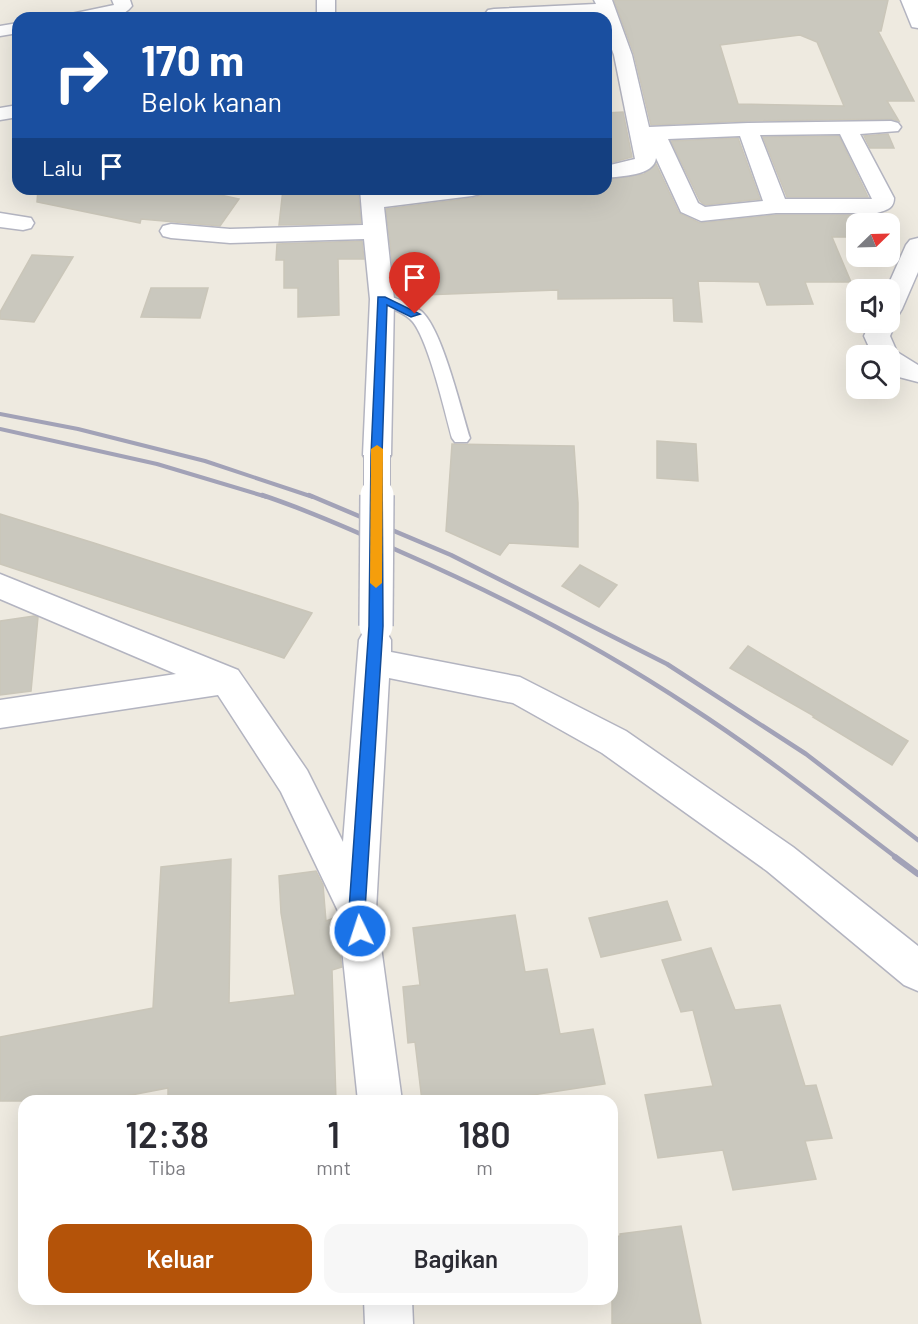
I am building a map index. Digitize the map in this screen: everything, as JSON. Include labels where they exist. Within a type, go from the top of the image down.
[{"type":"street","points":[[910,0],[918,23]]},
{"type":"street","points":[[516,12],[605,4]]},
{"type":"street","points":[[612,24],[648,134],[689,207],[695,212],[701,214],[776,206],[865,207],[883,203],[883,198],[847,128]]},
{"type":"street","points":[[648,134],[748,129],[891,128]]},
{"type":"street","points":[[748,129],[776,206]]},
{"type":"street","points":[[612,171],[639,166],[646,161],[648,134]]},
{"type":"street","points":[[372,195],[382,299],[377,455],[375,644],[357,910],[379,1095]]},
{"type":"street","points":[[0,220],[24,223]]},
{"type":"street","points":[[171,231],[230,236],[376,232]]},
{"type":"street","points":[[901,302],[918,245]]},
{"type":"street","points":[[900,367],[918,374]]},
{"type":"street","points":[[0,586],[226,680],[294,781],[357,910]]},
{"type":"street","points":[[375,644],[520,691],[614,742],[780,859],[918,971]]},
{"type":"street","points":[[0,714],[226,680]]},
{"type":"street","points":[[388,1305],[389,1324]]},
{"type":"lane","points":[[382,299],[415,314],[423,321],[461,438]]},
{"type":"building","points":[[614,0],[888,0],[881,31],[878,31],[914,101],[887,101],[899,121],[891,119],[748,121],[651,125],[634,54]],"holes":[[[800,35],[817,42],[844,106],[738,104],[720,45]]]},
{"type":"building","points":[[623,112],[632,157],[612,162],[612,113]]},
{"type":"building","points":[[888,134],[894,148],[870,148],[864,136]]},
{"type":"building","points":[[839,136],[868,197],[787,197],[763,137]]},
{"type":"building","points":[[738,138],[760,199],[705,205],[700,201],[671,141]]},
{"type":"building","points":[[656,164],[679,213],[700,223],[776,215],[846,215],[846,237],[832,237],[850,279],[846,279],[846,282],[805,282],[813,304],[767,305],[759,282],[698,281],[702,322],[674,321],[673,298],[558,299],[558,290],[396,296],[386,209],[482,195],[612,195],[612,179],[644,174]]},
{"type":"building","points":[[38,195],[221,195],[239,199],[220,226],[141,219],[140,223],[37,202]]},
{"type":"building","points":[[282,195],[359,195],[361,223],[279,225]]},
{"type":"building","points":[[362,241],[364,259],[338,259],[339,315],[298,317],[298,288],[284,288],[284,260],[276,260],[277,244]]},
{"type":"building","points":[[32,255],[73,257],[34,322],[0,319],[0,312]]},
{"type":"building","points":[[151,288],[208,288],[200,318],[141,317]]},
{"type":"building","points":[[657,441],[696,444],[698,481],[657,478]]},
{"type":"building","points":[[452,444],[574,446],[578,547],[509,543],[500,555],[446,531]]},
{"type":"building","points":[[0,514],[312,613],[284,658],[0,564]]},
{"type":"building","points":[[580,565],[617,585],[599,607],[562,586]]},
{"type":"building","points":[[38,617],[31,691],[0,695],[0,621]]},
{"type":"building","points":[[748,646],[908,741],[892,765],[814,716],[730,668]]},
{"type":"building","points":[[231,859],[229,1003],[295,995],[281,913],[279,876],[316,871],[323,885],[326,921],[334,918],[342,967],[332,970],[336,1095],[168,1095],[168,1088],[131,1095],[18,1095],[18,1101],[0,1101],[0,1037],[153,1008],[161,867]]},
{"type":"building","points":[[667,901],[681,940],[601,957],[589,918]]},
{"type":"building","points":[[515,915],[525,972],[547,969],[560,1034],[593,1029],[605,1084],[533,1095],[421,1095],[415,1042],[408,1043],[403,987],[420,985],[413,928]]},
{"type":"building","points":[[711,948],[735,1010],[780,1005],[805,1086],[816,1085],[832,1138],[805,1141],[816,1179],[733,1190],[723,1150],[658,1158],[645,1095],[713,1086],[693,1010],[681,1012],[662,960]]},
{"type":"building","points":[[681,1226],[701,1324],[612,1324],[612,1305],[618,1305],[618,1236],[620,1234]]},
{"type":"railway","points":[[0,414],[78,429],[205,461],[313,497]]},
{"type":"railway","points":[[0,429],[157,464],[267,497]]},
{"type":"railway","points":[[262,495],[332,522],[439,569],[586,643],[745,744],[897,858]]},
{"type":"railway","points":[[309,495],[451,555],[667,664],[806,754],[918,840]]},
{"type":"railway","points":[[895,857],[918,874]]},
{"type":"slow traffic","points":[[376,583],[377,449]]},
{"type":"route","points":[[360,931],[357,910],[376,626],[377,455],[382,299],[415,314]]}]
